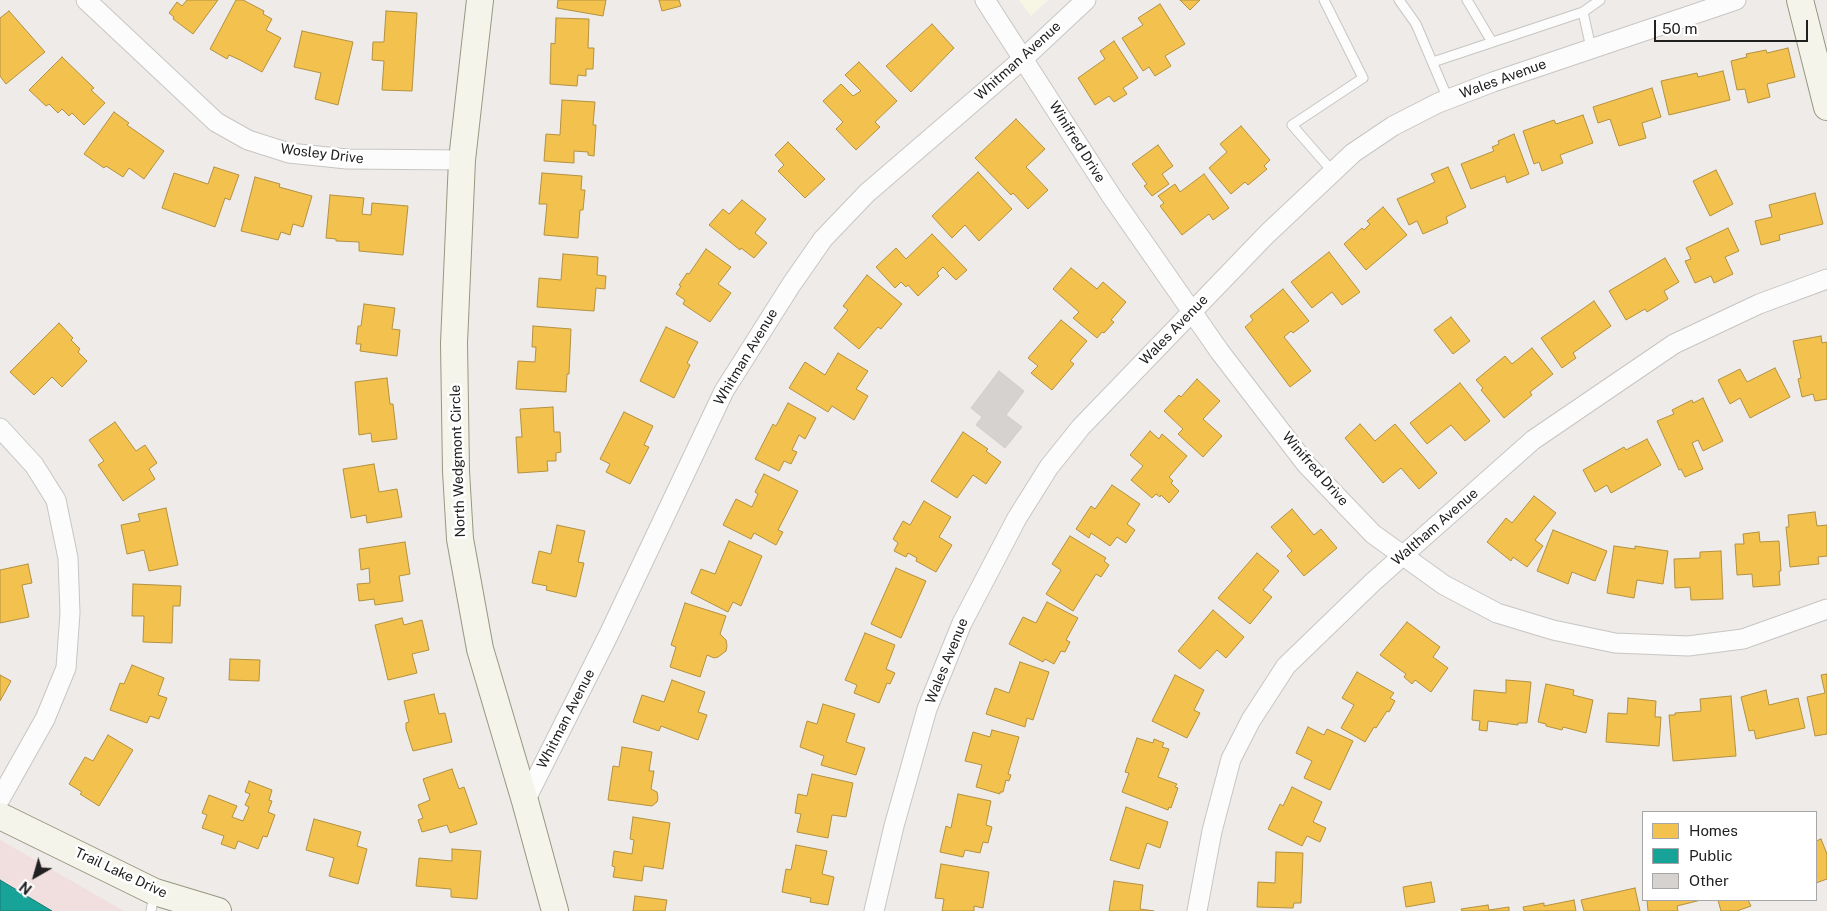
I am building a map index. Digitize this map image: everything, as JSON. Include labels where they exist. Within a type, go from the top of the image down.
[{"type":"street","name":"Wosley Drive","points":[[86,0],[216,122],[248,140],[289,152],[347,159],[462,160]]},
{"type":"street","name":"North Wedgmont Circle","points":[[480,0],[462,160],[454,343],[456,471],[460,539],[480,649],[555,911]]},
{"type":"street","name":"Winifred Drive","points":[[985,0],[1112,197],[1220,352],[1306,464],[1373,534],[1402,555],[1444,585],[1497,614],[1553,630],[1615,642],[1688,646],[1743,639],[1827,609]]},
{"type":"street","name":"Whitman Avenue","points":[[525,801],[609,634],[724,390],[790,285],[823,239],[867,193],[1024,58],[1086,0]]},
{"type":"street","name":"Wales Avenue","points":[[874,911],[894,826],[928,709],[962,623],[1017,518],[1049,467],[1081,427],[1266,234],[1353,153],[1393,126],[1448,99],[1493,82],[1736,0]]},
{"type":"street","points":[[1800,0],[1827,108]]},
{"type":"street","name":"Waltham Avenue","points":[[1197,911],[1212,831],[1231,759],[1251,720],[1286,666],[1402,555],[1533,440],[1666,349],[1759,304],[1827,279]]},
{"type":"street","points":[[0,428],[34,465],[56,500],[68,558],[70,613],[66,668],[45,719],[0,799]]},
{"type":"street","name":"Trail Lake Drive","points":[[0,816],[153,901],[218,911]]},
{"type":"lane","points":[[1324,0],[1363,78],[1292,125],[1332,172]]},
{"type":"lane","points":[[1399,0],[1416,24],[1448,99]]},
{"type":"lane","points":[[1467,0],[1492,42]]},
{"type":"lane","points":[[1433,62],[1583,12],[1600,0]]},
{"type":"lane","points":[[1583,12],[1591,48]]},
{"type":"shaded area","points":[[1019,0],[1048,0],[1031,16]]},
{"type":"shaded area","points":[[0,840],[124,911],[0,911]]},
{"type":"building: Homes","points":[[187,0],[218,0],[193,34],[173,19],[174,17],[169,13],[177,2],[182,6]]},
{"type":"building: Homes","points":[[236,0],[243,0],[264,11],[263,14],[272,19],[266,30],[281,38],[262,72],[229,55],[227,59],[210,49]]},
{"type":"building: Homes","points":[[558,0],[606,0],[603,16],[557,8]]},
{"type":"building: Homes","points":[[659,0],[679,0],[681,6],[662,11]]},
{"type":"building: Homes","points":[[1180,0],[1200,0],[1190,10]]},
{"type":"building: Homes","points":[[1160,4],[1185,44],[1165,56],[1171,66],[1155,76],[1149,67],[1143,71],[1122,38],[1143,25],[1138,18]]},
{"type":"building: Homes","points":[[9,11],[45,52],[6,84],[0,76],[0,18]]},
{"type":"building: Homes","points":[[386,11],[417,13],[412,91],[382,90],[384,61],[372,60],[373,42],[384,42]]},
{"type":"building: Homes","points":[[556,18],[589,19],[588,48],[594,48],[593,69],[586,69],[586,76],[578,75],[577,86],[550,84],[551,43],[555,44]]},
{"type":"building: Homes","points":[[932,24],[954,48],[911,92],[886,66]]},
{"type":"building: Homes","points":[[302,31],[353,42],[338,105],[315,99],[321,73],[294,67]]},
{"type":"building: Homes","points":[[1114,41],[1138,78],[1123,88],[1127,94],[1114,102],[1109,96],[1095,105],[1078,78],[1105,59],[1100,51]]},
{"type":"building: Homes","points":[[1788,48],[1795,77],[1767,84],[1770,97],[1748,103],[1745,89],[1737,90],[1731,61],[1747,57],[1746,54],[1766,50],[1767,53]]},
{"type":"building: Homes","points":[[62,57],[94,88],[91,90],[105,103],[84,125],[72,113],[69,116],[62,109],[58,113],[49,104],[46,106],[29,90]]},
{"type":"building: Homes","points":[[859,62],[897,101],[875,122],[880,127],[856,150],[836,129],[843,122],[823,101],[841,84],[853,96],[861,91],[845,75]]},
{"type":"building: Homes","points":[[1723,71],[1730,100],[1669,115],[1661,81],[1697,73],[1698,77]]},
{"type":"building: Homes","points":[[1652,88],[1661,117],[1642,123],[1646,138],[1619,146],[1610,119],[1598,123],[1593,107]]},
{"type":"building: Homes","points":[[562,100],[595,102],[593,125],[596,125],[594,156],[588,155],[588,152],[574,151],[574,163],[544,161],[546,134],[560,135]]},
{"type":"building: Homes","points":[[114,112],[129,123],[127,125],[164,151],[144,179],[129,168],[123,177],[106,166],[104,168],[84,154]]},
{"type":"building: Homes","points":[[1583,115],[1593,143],[1560,155],[1563,163],[1542,171],[1539,162],[1534,164],[1523,131],[1554,120],[1556,124]]},
{"type":"building: Homes","points":[[1016,119],[1045,149],[1026,167],[1048,190],[1028,209],[1013,193],[1011,195],[975,158]]},
{"type":"building: Homes","points":[[1241,126],[1270,160],[1264,166],[1267,169],[1248,185],[1245,182],[1231,194],[1209,168],[1227,152],[1220,144]]},
{"type":"building: Homes","points":[[1514,134],[1529,174],[1507,183],[1505,176],[1471,189],[1461,164],[1494,151],[1492,147],[1499,144],[1498,141]]},
{"type":"building: Homes","points":[[788,142],[825,179],[805,198],[778,171],[784,165],[775,155]]},
{"type":"building: Homes","points":[[1158,145],[1173,166],[1162,174],[1169,184],[1152,196],[1144,186],[1147,184],[1132,164]]},
{"type":"building: Homes","points":[[214,167],[239,175],[230,200],[225,198],[215,227],[162,208],[174,173],[208,184]]},
{"type":"building: Homes","points":[[1448,167],[1466,207],[1446,217],[1448,223],[1423,234],[1417,221],[1409,225],[1397,199],[1435,182],[1431,174]]},
{"type":"building: Homes","points":[[1716,170],[1733,204],[1710,216],[1693,181]]},
{"type":"building: Homes","points":[[978,172],[1012,209],[979,241],[965,225],[952,238],[932,216]]},
{"type":"building: Homes","points":[[542,173],[582,176],[581,190],[585,190],[583,210],[580,210],[578,238],[544,235],[547,204],[539,204]]},
{"type":"building: Homes","points":[[1204,174],[1229,208],[1213,220],[1209,214],[1182,235],[1160,206],[1164,203],[1158,196],[1175,184],[1180,192]]},
{"type":"building: Homes","points":[[255,177],[280,184],[279,187],[312,196],[303,227],[293,224],[290,235],[281,232],[278,240],[241,231]]},
{"type":"building: Homes","points":[[1815,193],[1823,224],[1779,235],[1780,240],[1761,245],[1755,221],[1772,217],[1769,205]]},
{"type":"building: Homes","points":[[330,195],[364,198],[362,214],[371,215],[372,203],[408,206],[403,255],[359,251],[359,242],[336,241],[336,239],[326,238]]},
{"type":"building: Homes","points":[[742,200],[766,219],[755,233],[767,243],[754,258],[741,248],[740,250],[709,225],[723,209],[729,214]]},
{"type":"building: Homes","points":[[1383,207],[1407,235],[1366,270],[1344,244],[1362,228],[1364,230],[1370,224],[1367,221]]},
{"type":"building: Homes","points":[[1728,228],[1739,251],[1725,257],[1733,274],[1714,283],[1711,276],[1695,283],[1685,261],[1691,259],[1686,248]]},
{"type":"building: Homes","points":[[932,234],[967,270],[956,280],[943,267],[937,273],[939,276],[918,296],[908,285],[906,287],[901,282],[895,288],[876,267],[896,248],[906,259]]},
{"type":"building: Homes","points":[[706,249],[731,267],[718,284],[731,293],[710,322],[683,304],[685,300],[676,294],[681,286],[679,285],[687,273],[689,274]]},
{"type":"building: Homes","points":[[1329,252],[1360,292],[1342,305],[1332,292],[1312,308],[1291,282]]},
{"type":"building: Homes","points":[[563,254],[598,257],[597,275],[606,276],[605,289],[596,288],[594,311],[537,307],[539,278],[561,280]]},
{"type":"building: Homes","points":[[1665,258],[1679,282],[1664,291],[1668,299],[1647,312],[1645,309],[1626,320],[1609,291]]},
{"type":"building: Homes","points":[[1071,268],[1097,289],[1103,282],[1126,302],[1111,320],[1114,322],[1097,338],[1073,318],[1079,312],[1053,289]]},
{"type":"building: Homes","points":[[867,275],[902,304],[881,329],[878,327],[859,349],[834,328],[848,310],[843,306]]},
{"type":"building: Homes","points":[[1283,289],[1309,321],[1284,337],[1311,371],[1290,387],[1245,327],[1253,320],[1250,316]]},
{"type":"building: Homes","points":[[1594,301],[1611,326],[1573,353],[1576,358],[1562,368],[1541,338]]},
{"type":"building: Homes","points":[[364,304],[395,308],[392,329],[400,330],[397,356],[360,351],[361,344],[356,344],[358,326],[361,326]]},
{"type":"building: Homes","points":[[1451,317],[1470,341],[1453,354],[1434,330]]},
{"type":"building: Homes","points":[[1061,320],[1087,341],[1070,361],[1074,364],[1052,390],[1031,373],[1038,366],[1028,358]]},
{"type":"building: Homes","points":[[59,323],[73,338],[71,340],[80,349],[78,352],[87,361],[62,387],[52,377],[34,395],[10,372]]},
{"type":"building: Homes","points":[[533,326],[571,329],[569,374],[567,374],[566,392],[516,389],[518,361],[535,362],[536,347],[532,347]]},
{"type":"building: Homes","points":[[666,327],[698,342],[687,363],[690,365],[674,398],[640,381]]},
{"type":"building: Homes","points":[[1821,336],[1822,343],[1827,342],[1827,399],[1815,401],[1813,394],[1802,397],[1798,379],[1801,378],[1793,341]]},
{"type":"building: Homes","points":[[1532,348],[1553,374],[1530,392],[1532,395],[1504,418],[1481,390],[1483,388],[1476,380],[1505,356],[1512,364]]},
{"type":"building: Homes","points":[[838,353],[868,371],[856,389],[868,396],[854,420],[832,406],[828,412],[789,388],[805,362],[825,375]]},
{"type":"building: Homes","points":[[1775,368],[1790,397],[1750,418],[1740,398],[1730,404],[1718,380],[1740,369],[1747,382]]},
{"type":"building: Homes","points":[[387,378],[390,404],[393,404],[397,439],[372,442],[371,433],[359,435],[355,382]]},
{"type":"building: Homes","points":[[1197,379],[1220,401],[1203,419],[1222,436],[1203,457],[1178,434],[1183,429],[1164,411],[1179,395],[1181,397]]},
{"type":"building: Homes","points":[[1460,383],[1490,421],[1465,441],[1451,425],[1427,444],[1410,423]]},
{"type":"building: Homes","points":[[1703,398],[1723,441],[1703,451],[1698,440],[1692,443],[1703,469],[1685,477],[1681,469],[1679,470],[1657,421],[1674,414],[1672,410],[1692,400],[1693,403]]},
{"type":"building: Homes","points":[[788,403],[816,418],[805,439],[799,435],[792,450],[797,452],[791,464],[784,461],[779,471],[755,459],[773,424],[776,426]]},
{"type":"building: Homes","points":[[553,407],[554,432],[560,432],[561,452],[556,453],[556,461],[547,461],[548,471],[518,473],[516,437],[522,437],[520,409]]},
{"type":"building: Homes","points":[[624,412],[653,426],[644,445],[649,447],[630,484],[606,472],[610,464],[600,459]]},
{"type":"building: Homes","points":[[115,422],[136,451],[145,445],[157,463],[149,469],[155,479],[123,501],[98,465],[104,461],[89,440]]},
{"type":"building: Homes","points":[[1360,424],[1375,441],[1395,424],[1437,473],[1419,489],[1401,468],[1383,483],[1345,438]]},
{"type":"building: Homes","points":[[1150,431],[1159,439],[1162,434],[1187,456],[1169,477],[1173,481],[1171,483],[1179,491],[1169,503],[1161,495],[1160,497],[1156,494],[1152,498],[1131,480],[1143,466],[1130,455]]},
{"type":"building: Homes","points":[[963,432],[988,449],[986,451],[1001,462],[986,484],[973,475],[957,498],[931,481]]},
{"type":"building: Homes","points":[[1647,439],[1661,465],[1611,493],[1607,485],[1595,492],[1583,470],[1624,447],[1626,450]]},
{"type":"building: Homes","points":[[374,464],[379,492],[397,489],[402,517],[367,523],[366,515],[351,518],[343,469]]},
{"type":"building: Homes","points":[[764,474],[798,491],[778,530],[783,532],[776,545],[754,533],[751,539],[723,525],[736,499],[752,507],[758,494],[755,492]]},
{"type":"building: Homes","points":[[1112,485],[1140,504],[1127,524],[1135,530],[1126,543],[1117,537],[1110,546],[1091,533],[1089,538],[1076,529],[1091,506],[1095,509]]},
{"type":"building: Homes","points":[[1534,496],[1556,513],[1535,540],[1543,546],[1527,567],[1513,557],[1511,561],[1487,542],[1506,518],[1512,523]]},
{"type":"building: Homes","points":[[924,501],[951,517],[939,537],[952,545],[936,572],[916,561],[917,558],[908,553],[906,557],[894,551],[898,543],[893,539],[903,521],[910,525]]},
{"type":"building: Homes","points":[[166,508],[178,565],[149,571],[144,550],[127,554],[121,525],[140,521],[138,514]]},
{"type":"building: Homes","points":[[1292,509],[1314,535],[1321,529],[1337,548],[1304,576],[1287,556],[1292,551],[1271,527]]},
{"type":"building: Homes","points":[[1815,512],[1817,526],[1827,525],[1827,556],[1818,557],[1819,564],[1790,567],[1786,527],[1789,527],[1788,515]]},
{"type":"building: Homes","points":[[557,525],[585,531],[578,562],[584,563],[576,597],[546,590],[547,586],[532,583],[539,551],[551,554]]},
{"type":"building: Homes","points":[[1553,530],[1607,551],[1595,581],[1572,572],[1568,584],[1537,571]]},
{"type":"building: Homes","points":[[1759,532],[1760,542],[1779,541],[1780,585],[1753,587],[1752,574],[1737,575],[1735,544],[1744,544],[1743,534]]},
{"type":"building: Homes","points":[[1070,536],[1106,558],[1104,561],[1109,565],[1101,577],[1096,574],[1073,611],[1046,594],[1061,570],[1052,564]]},
{"type":"building: Homes","points":[[729,541],[762,556],[741,606],[733,602],[728,612],[691,593],[701,569],[715,574]]},
{"type":"building: Homes","points":[[405,542],[410,574],[399,576],[403,601],[375,605],[374,599],[359,601],[357,584],[370,583],[369,568],[361,570],[359,549]]},
{"type":"building: Homes","points":[[1614,546],[1635,549],[1635,546],[1668,551],[1663,584],[1637,580],[1634,598],[1607,593]]},
{"type":"building: Homes","points":[[1721,551],[1723,599],[1691,600],[1690,587],[1675,588],[1674,559],[1700,558],[1700,552]]},
{"type":"building: Homes","points":[[1257,553],[1279,571],[1263,590],[1272,597],[1250,624],[1218,598]]},
{"type":"building: Homes","points":[[28,564],[32,583],[22,585],[29,617],[0,623],[0,570]]},
{"type":"building: Homes","points":[[896,568],[926,581],[901,638],[871,624]]},
{"type":"building: Homes","points":[[133,584],[181,586],[180,606],[173,606],[172,643],[143,642],[144,616],[132,616]]},
{"type":"building: Homes","points":[[1047,602],[1078,618],[1066,640],[1070,642],[1065,652],[1061,651],[1054,664],[1045,659],[1043,662],[1009,644],[1023,617],[1036,623]]},
{"type":"building: Homes","points":[[685,603],[726,616],[720,634],[726,640],[726,651],[714,658],[707,655],[700,677],[670,667],[676,647],[671,645]]},
{"type":"building: Homes","points":[[1213,610],[1244,637],[1226,658],[1217,650],[1200,669],[1178,651]]},
{"type":"building: Homes","points":[[402,618],[404,625],[422,620],[429,650],[412,654],[417,673],[388,680],[375,625]]},
{"type":"building: Homes","points":[[1407,622],[1440,647],[1433,657],[1448,668],[1431,692],[1415,680],[1412,684],[1404,677],[1406,674],[1380,655]]},
{"type":"building: Homes","points":[[865,633],[895,645],[886,669],[895,673],[890,684],[887,683],[879,703],[854,693],[857,685],[845,680]]},
{"type":"building: Homes","points":[[230,659],[260,660],[259,681],[229,680]]},
{"type":"building: Homes","points":[[1020,662],[1049,672],[1033,720],[1027,718],[1025,727],[986,714],[995,688],[1009,693]]},
{"type":"building: Homes","points":[[132,665],[164,678],[158,695],[167,698],[159,719],[150,716],[147,723],[110,710],[120,683],[124,684]]},
{"type":"building: Homes","points":[[1357,672],[1394,693],[1390,698],[1395,701],[1389,712],[1387,711],[1376,728],[1374,727],[1365,742],[1341,728],[1354,705],[1342,698]]},
{"type":"building: Homes","points":[[1827,674],[1827,734],[1815,736],[1807,697],[1825,693],[1821,675]]},
{"type":"building: Homes","points":[[0,675],[11,681],[0,701]]},
{"type":"building: Homes","points":[[1175,675],[1204,690],[1194,710],[1200,713],[1187,738],[1152,721]]},
{"type":"building: Homes","points":[[672,680],[705,692],[698,712],[707,715],[698,740],[661,726],[659,731],[633,722],[642,695],[664,702]]},
{"type":"building: Homes","points":[[1506,680],[1531,682],[1527,723],[1518,723],[1518,725],[1488,721],[1487,731],[1479,730],[1480,721],[1472,720],[1474,690],[1506,693]]},
{"type":"building: Homes","points":[[1546,684],[1574,690],[1573,695],[1593,700],[1586,733],[1563,727],[1562,730],[1538,722]]},
{"type":"building: Homes","points":[[1766,690],[1769,705],[1798,698],[1805,728],[1756,739],[1754,730],[1749,731],[1741,697]]},
{"type":"building: Homes","points":[[434,694],[439,714],[445,713],[452,742],[413,751],[406,729],[406,723],[409,722],[404,701]]},
{"type":"building: Homes","points":[[1731,696],[1736,756],[1673,761],[1669,715],[1701,711],[1700,699]]},
{"type":"building: Homes","points":[[1628,698],[1656,701],[1655,717],[1661,717],[1659,746],[1606,742],[1608,713],[1627,714]]},
{"type":"building: Homes","points":[[823,704],[855,714],[846,742],[865,748],[856,775],[821,765],[824,756],[800,747],[807,721],[817,724]]},
{"type":"building: Homes","points":[[1308,727],[1324,735],[1327,729],[1353,741],[1330,790],[1304,778],[1312,761],[1296,753]]},
{"type":"building: Homes","points":[[992,730],[1019,737],[1008,774],[1011,775],[1009,781],[1006,780],[1003,792],[1000,792],[1000,794],[976,787],[982,765],[965,761],[973,732],[990,737]]},
{"type":"building: Homes","points":[[108,735],[133,750],[99,806],[80,794],[82,792],[69,784],[85,757],[93,761]]},
{"type":"building: Homes","points":[[1137,738],[1153,743],[1154,739],[1164,743],[1162,747],[1169,749],[1158,777],[1177,784],[1175,787],[1178,788],[1171,808],[1169,807],[1168,810],[1122,792],[1129,773],[1125,772]]},
{"type":"building: Homes","points":[[622,747],[652,752],[649,771],[654,771],[651,789],[657,792],[658,798],[657,802],[652,806],[608,800],[613,766],[619,767]]},
{"type":"building: Homes","points":[[452,769],[459,789],[464,787],[477,824],[450,833],[447,825],[422,832],[418,820],[423,818],[418,805],[430,800],[423,779]]},
{"type":"building: Homes","points":[[812,774],[853,783],[846,817],[832,815],[828,838],[797,832],[801,814],[795,813],[798,794],[807,796]]},
{"type":"building: Homes","points":[[249,781],[272,790],[269,800],[272,801],[268,812],[275,815],[267,837],[263,836],[258,849],[238,841],[235,849],[221,844],[224,836],[202,828],[207,815],[202,813],[209,795],[237,806],[232,817],[243,821],[249,807],[245,805],[250,794],[245,792]]},
{"type":"building: Homes","points":[[1292,787],[1322,802],[1313,822],[1326,828],[1320,842],[1307,836],[1302,846],[1268,829],[1280,804],[1283,806]]},
{"type":"building: Homes","points":[[958,794],[991,801],[986,825],[992,827],[988,843],[983,842],[980,853],[965,850],[963,857],[940,852],[946,826],[951,828]]},
{"type":"building: Homes","points":[[1126,807],[1168,822],[1160,848],[1147,843],[1139,869],[1110,860]]},
{"type":"building: Homes","points":[[633,817],[670,823],[663,869],[644,866],[642,881],[613,877],[615,867],[612,866],[614,851],[632,854],[634,840],[630,839]]},
{"type":"building: Homes","points":[[314,819],[361,832],[357,846],[367,849],[358,884],[329,876],[334,858],[306,850]]},
{"type":"building: Homes","points":[[1821,839],[1827,854],[1827,879],[1817,883],[1817,841]]},
{"type":"building: Homes","points":[[796,845],[827,851],[822,874],[834,877],[828,905],[810,902],[811,898],[782,892],[786,869],[791,870]]},
{"type":"building: Homes","points":[[452,849],[481,851],[477,899],[451,897],[451,889],[416,886],[419,858],[452,861]]},
{"type":"building: Homes","points":[[1276,852],[1303,853],[1301,903],[1294,903],[1293,908],[1257,907],[1258,882],[1275,883]]},
{"type":"building: Homes","points":[[941,864],[989,872],[983,908],[974,906],[974,911],[942,911],[944,899],[935,898]]},
{"type":"building: Homes","points":[[1114,881],[1143,885],[1140,909],[1154,911],[1109,911]]},
{"type":"building: Homes","points":[[1431,882],[1435,902],[1406,907],[1403,887]]},
{"type":"building: Homes","points":[[1635,888],[1640,911],[1584,911],[1581,900]]},
{"type":"building: Homes","points":[[635,896],[667,900],[665,911],[633,911]]},
{"type":"building: Homes","points":[[1574,900],[1576,911],[1524,911],[1523,907],[1544,903],[1544,906]]},
{"type":"building: Homes","points":[[1647,901],[1697,901],[1677,906],[1678,911],[1648,911]]},
{"type":"building: Homes","points":[[1718,901],[1748,901],[1751,906],[1737,911],[1721,911]]},
{"type":"building: Homes","points":[[1488,905],[1489,910],[1509,907],[1509,911],[1462,911],[1461,909]]},
{"type":"building: Public","points":[[0,880],[52,911],[0,911]]},
{"type":"building: Other","points":[[999,371],[1024,391],[1006,415],[1022,427],[1005,448],[976,425],[982,417],[971,408]]}]
